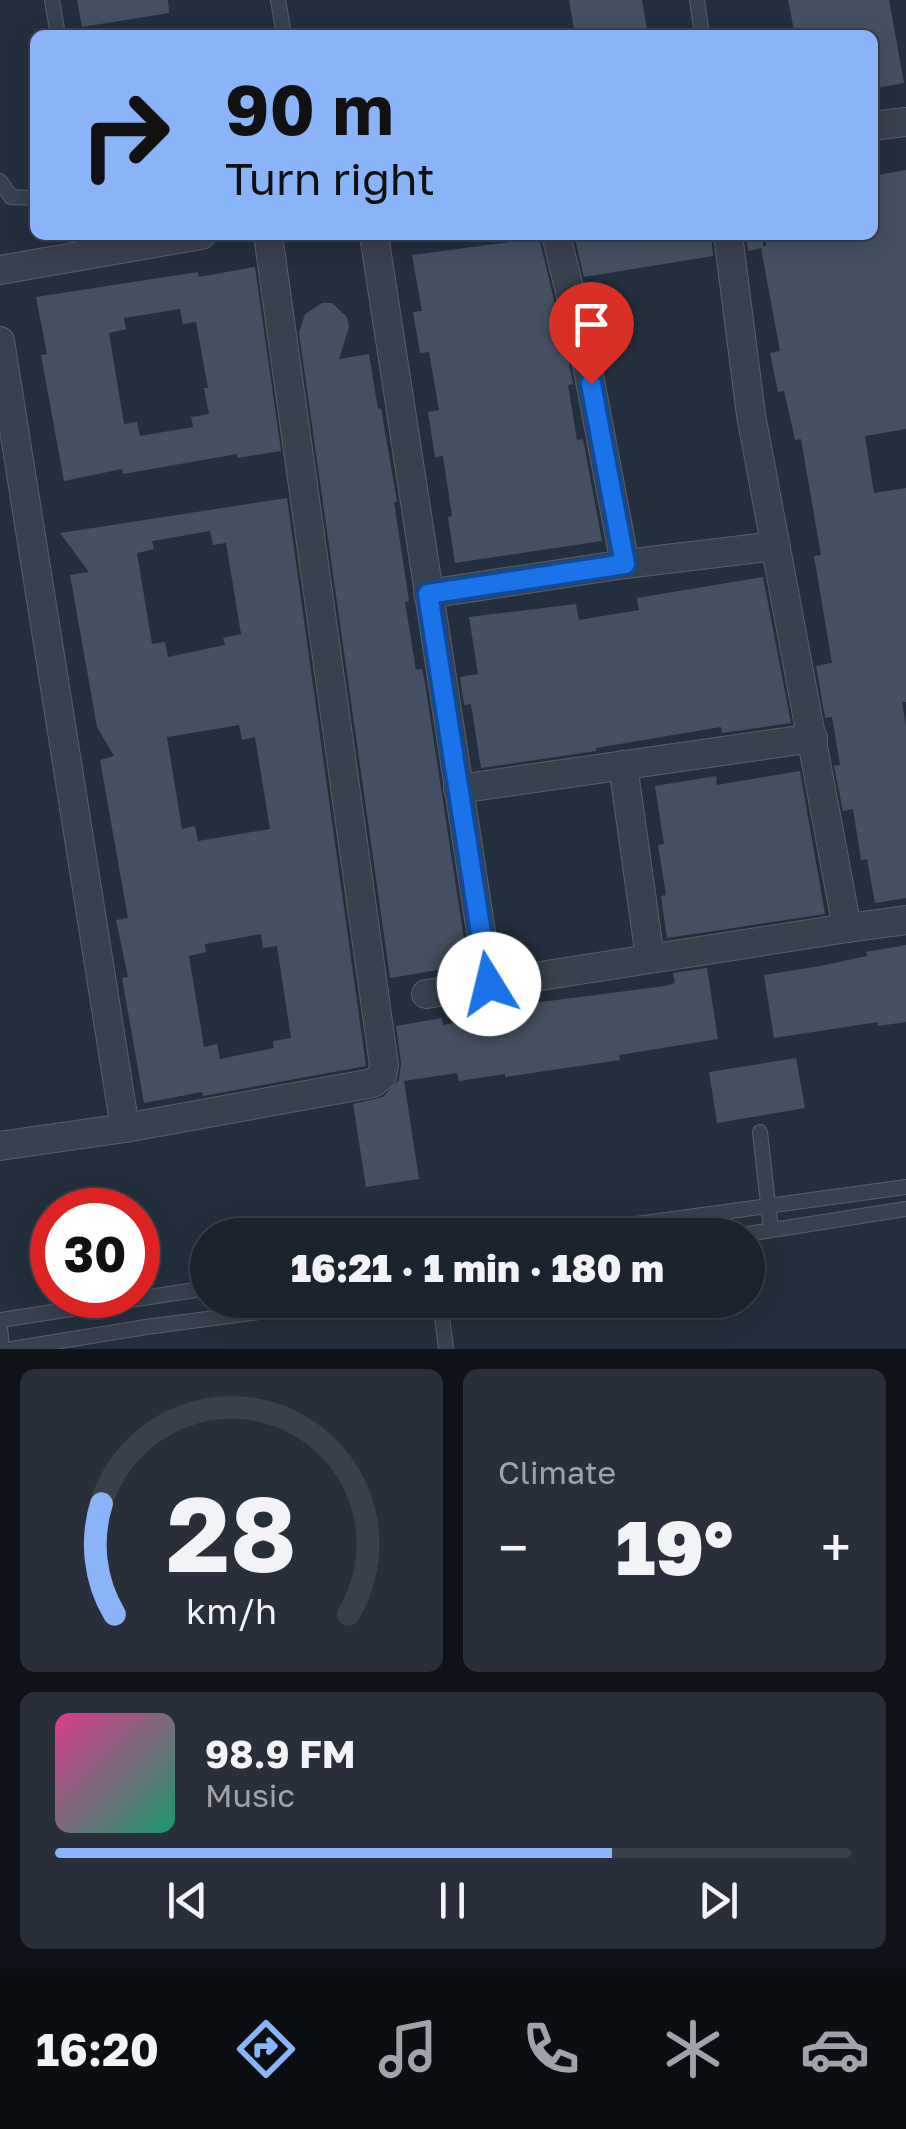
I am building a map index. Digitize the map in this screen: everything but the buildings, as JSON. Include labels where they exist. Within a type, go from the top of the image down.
[{"type":"street","points":[[878,125],[906,122]]},
{"type":"street","points":[[0,270],[173,240]]},
{"type":"street","points":[[0,1146],[373,1083],[382,1076],[384,1066],[269,240]]},
{"type":"street","points":[[375,240],[489,984]]},
{"type":"street","points":[[557,240],[584,349],[625,564]]},
{"type":"street","points":[[729,240],[751,415],[847,928]]},
{"type":"street","points":[[0,342],[124,1128]]},
{"type":"street","points":[[428,594],[776,546]]},
{"type":"street","points":[[458,789],[813,738]]},
{"type":"street","points":[[623,765],[650,958]]},
{"type":"street","points":[[426,994],[906,920]]},
{"type":"lane","points":[[52,0],[57,30]]},
{"type":"lane","points":[[278,0],[283,30]]},
{"type":"lane","points":[[697,0],[701,30]]},
{"type":"lane","points":[[0,181],[12,197],[30,198]]},
{"type":"lane","points":[[760,1132],[771,1230]]},
{"type":"lane","points":[[676,1218],[906,1187]]},
{"type":"lane","points":[[765,1231],[906,1208]]},
{"type":"lane","points":[[2,1349],[0,1323],[190,1291]]},
{"type":"lane","points":[[12,1349],[214,1318]]},
{"type":"lane","points":[[442,1318],[446,1349]]},
{"type":"route","points":[[489,984],[428,594],[625,564],[591,384]]}]
